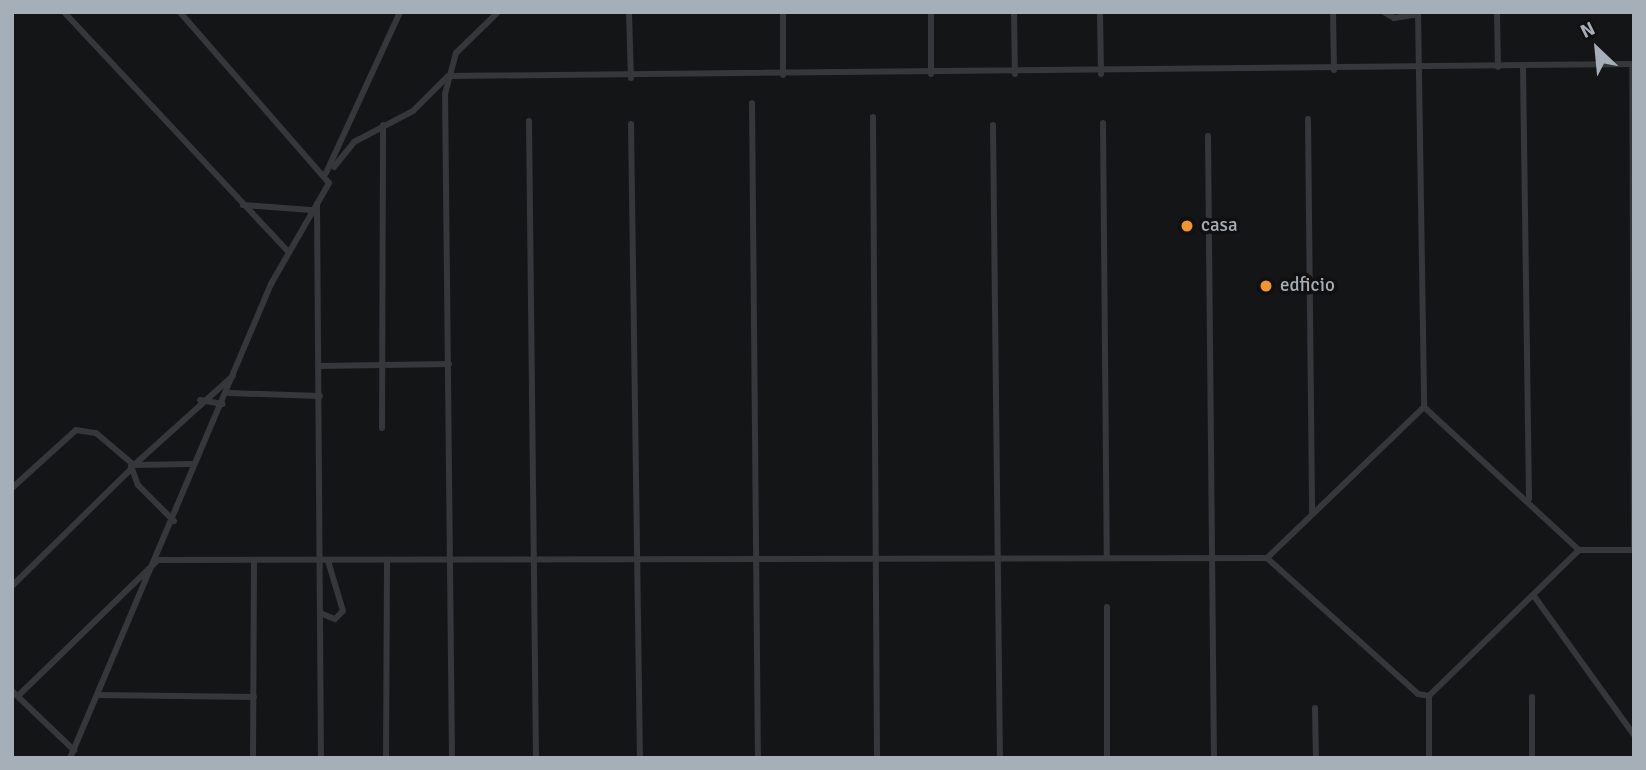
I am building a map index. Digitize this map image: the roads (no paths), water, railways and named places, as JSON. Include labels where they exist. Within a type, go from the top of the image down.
[{"type":"street","points":[[64,12],[287,250]]},
{"type":"street","points":[[70,758],[158,560],[193,464],[229,393],[234,375],[287,250],[329,183],[326,173],[180,12]]},
{"type":"street","points":[[333,168],[400,12]]},
{"type":"street","points":[[452,758],[447,76],[456,52],[498,12]]},
{"type":"street","points":[[628,12],[631,78]]},
{"type":"street","points":[[783,12],[783,75]]},
{"type":"street","points":[[931,12],[931,74]]},
{"type":"street","points":[[1014,12],[1015,74]]},
{"type":"street","points":[[1100,12],[1101,74]]},
{"type":"street","points":[[1333,12],[1334,70]]},
{"type":"street","points":[[1267,558],[1424,407],[1418,13],[1394,18],[1384,12]]},
{"type":"street","points":[[1497,12],[1498,67]]},
{"type":"street","points":[[326,173],[354,142],[413,111],[447,76],[631,78],[1101,74],[1633,64],[1634,550],[1579,550],[1529,499],[1424,407]]},
{"type":"street","points":[[1523,68],[1529,499]]},
{"type":"street","points":[[752,103],[758,758]]},
{"type":"street","points":[[873,117],[877,758]]},
{"type":"street","points":[[1308,118],[1312,512]]},
{"type":"street","points":[[529,121],[536,561],[536,758]]},
{"type":"street","points":[[1103,123],[1107,558]]},
{"type":"street","points":[[631,124],[639,560],[639,758]]},
{"type":"street","points":[[382,428],[383,125]]},
{"type":"street","points":[[993,125],[994,557],[1000,758]]},
{"type":"street","points":[[1208,136],[1214,758]]},
{"type":"street","points":[[318,202],[324,561],[320,613],[321,758]]},
{"type":"street","points":[[243,205],[311,210]]},
{"type":"street","points":[[320,366],[449,364]]},
{"type":"street","points":[[12,586],[200,400],[234,375]]},
{"type":"street","points":[[229,393],[320,396]]},
{"type":"street","points":[[200,400],[223,404]]},
{"type":"street","points":[[12,488],[76,430],[96,433],[132,467],[174,521]]},
{"type":"street","points":[[132,467],[193,464]]},
{"type":"street","points":[[1429,758],[1429,696],[1579,550]]},
{"type":"street","points":[[74,750],[15,693],[158,560],[387,562],[994,557],[1267,558],[1418,694],[1429,696]]},
{"type":"street","points":[[253,758],[254,560]]},
{"type":"street","points":[[320,613],[335,619],[343,611],[324,561]]},
{"type":"street","points":[[386,758],[387,562]]},
{"type":"street","points":[[1534,596],[1634,735]]},
{"type":"street","points":[[1107,607],[1107,758]]},
{"type":"street","points":[[99,695],[254,697]]},
{"type":"street","points":[[1532,697],[1532,758]]},
{"type":"street","points":[[1315,708],[1316,758]]},
{"type":"place","name":"casa","points":[[1187,226]]},
{"type":"place","name":"edficio","points":[[1266,286]]}]
